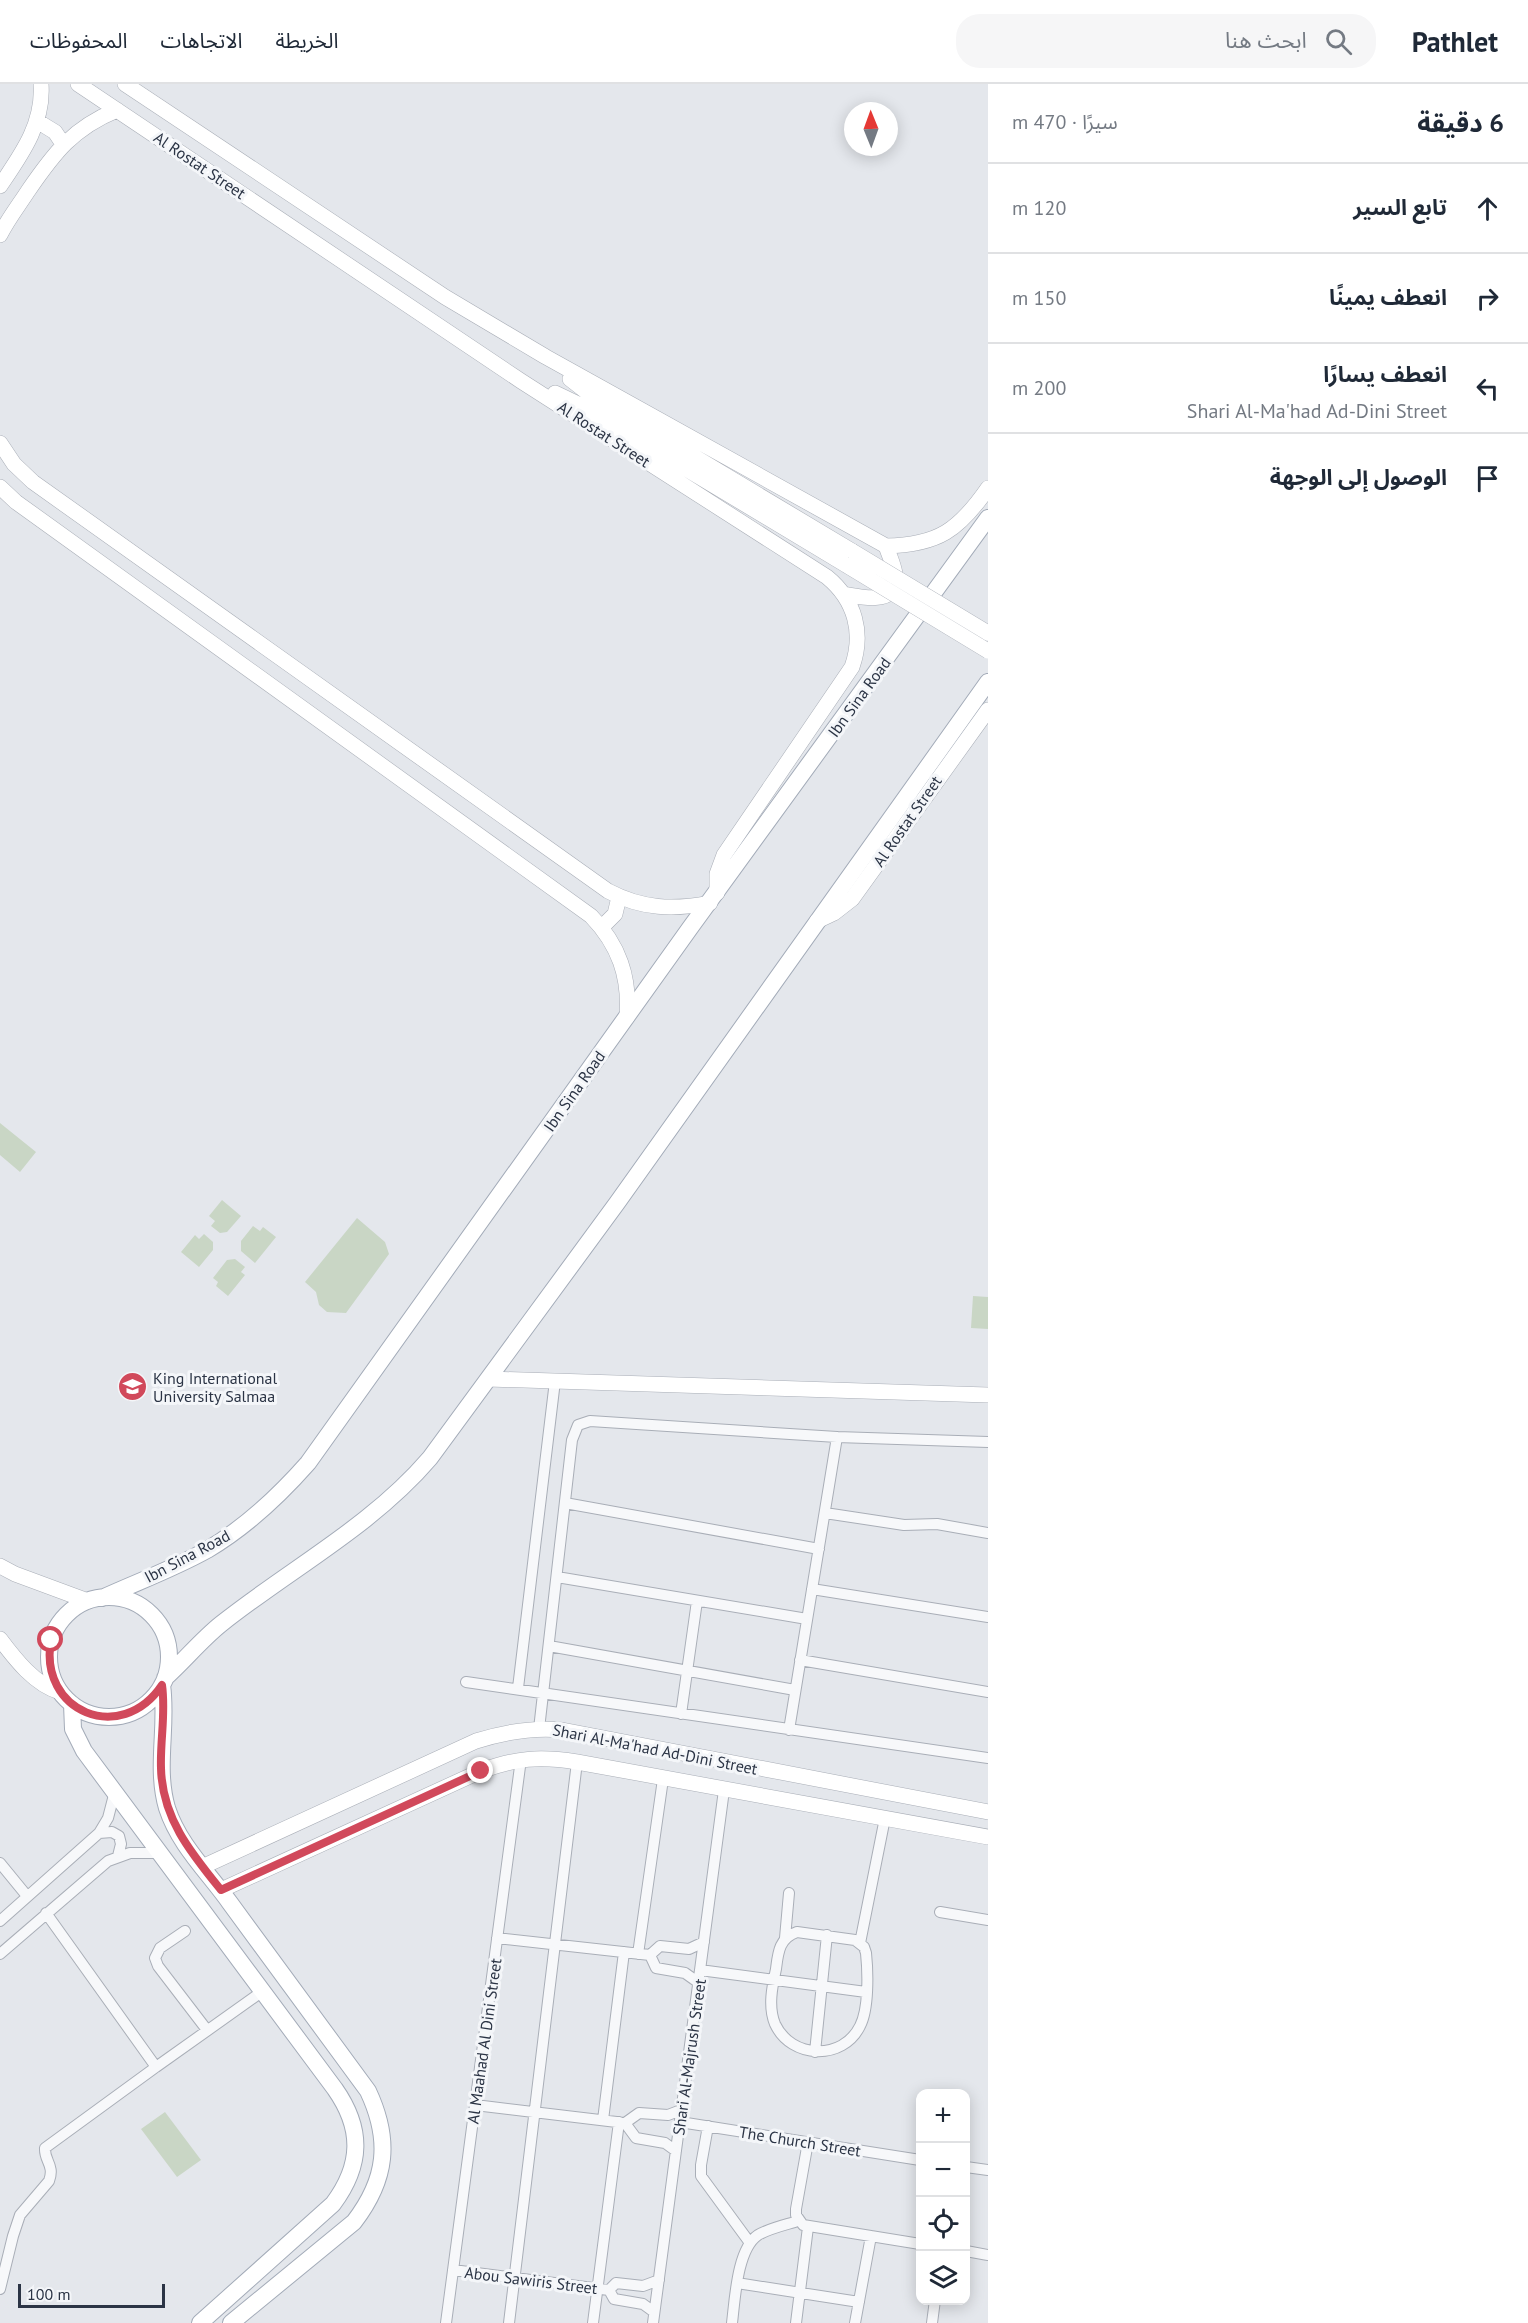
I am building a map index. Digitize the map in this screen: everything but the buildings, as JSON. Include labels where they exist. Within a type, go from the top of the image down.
[{"type":"main road","name":"Ibn Sina Road","points":[[95,1599],[184,1562],[214,1545],[249,1521],[295,1478],[326,1441],[627,1017],[988,518]]},
{"type":"main road","points":[[66,1698],[85,1712],[99,1716],[114,1717],[129,1714],[142,1707],[223,1623],[399,1490],[448,1436],[988,682]]},
{"type":"main road","points":[[200,2323],[333,2205],[348,2182],[355,2156],[356,2138],[345,2104],[77,1740],[66,1698],[50,1667],[49,1653],[51,1640],[65,1616],[76,1607],[95,1599],[119,1598],[128,1601],[150,1614],[161,1628],[168,1644],[169,1662],[164,1682],[161,1768],[163,1788],[175,1827],[185,1844],[368,2091],[377,2109],[382,2129],[384,2149],[381,2169],[376,2188],[367,2206],[354,2222],[231,2323]]},
{"type":"street","points":[[0,186],[23,152],[37,121],[41,84]]},
{"type":"street","name":"Al Rostat Street","points":[[78,84],[521,381],[827,577],[843,594],[855,617],[858,629],[857,649],[852,667],[724,855],[717,874],[713,898]]},
{"type":"street","name":"Al Rostat Street","points":[[125,84],[445,297],[546,357],[886,546]]},
{"type":"street","points":[[0,235],[52,156],[63,144],[89,123],[117,110]]},
{"type":"street","points":[[37,121],[50,127],[63,144]]},
{"type":"street","points":[[546,357],[588,393],[849,558],[988,651]]},
{"type":"street","points":[[521,381],[543,387],[578,404],[849,558],[988,633]]},
{"type":"street","points":[[0,443],[14,464],[33,482],[597,884],[619,897],[640,905],[663,909],[713,898]]},
{"type":"street","points":[[0,487],[16,502],[578,906],[602,927],[622,960],[627,979],[627,1017]]},
{"type":"street","points":[[843,594],[875,599],[886,595],[891,590],[895,573],[886,546],[917,544],[947,534],[959,524],[988,488]]},
{"type":"street","name":"Al Rostat Street","points":[[817,921],[834,914],[852,898],[988,710]]},
{"type":"street","points":[[602,927],[615,914],[619,897]]},
{"type":"street","points":[[489,1379],[988,1395]]},
{"type":"street","points":[[518,1688],[555,1381]]},
{"type":"street","points":[[539,1729],[572,1440],[578,1425],[583,1422],[837,1437],[988,1442]]},
{"type":"street","points":[[789,1730],[837,1437]]},
{"type":"street","points":[[565,1503],[819,1550]]},
{"type":"street","points":[[825,1513],[904,1525],[931,1523],[988,1533]]},
{"type":"street","points":[[0,1566],[15,1574],[95,1599]]},
{"type":"street","points":[[557,1577],[807,1619]]},
{"type":"street","points":[[812,1589],[988,1617]]},
{"type":"street","points":[[681,1714],[697,1601]]},
{"type":"street","points":[[0,1639],[28,1672],[66,1698]]},
{"type":"street","points":[[549,1646],[795,1690]]},
{"type":"street","points":[[800,1660],[988,1692]]},
{"type":"street","points":[[466,1682],[542,1691],[681,1714],[988,1758]]},
{"type":"street","name":"Shari Al-Ma'had Ad-Dini Street","points":[[202,1867],[476,1741],[515,1731],[539,1729],[562,1730],[988,1812]]},
{"type":"street","name":"Shari Al-Ma'had Ad-Dini Street","points":[[221,1890],[481,1771],[536,1757],[577,1762],[988,1837]]},
{"type":"street","name":"Al Maahad Al Dini Street","points":[[446,2323],[521,1759]]},
{"type":"street","points":[[509,2323],[577,1762]]},
{"type":"street","points":[[774,1799],[780,1773]]},
{"type":"street","points":[[638,1954],[663,1779]]},
{"type":"street","name":"Shari Al-Majrush Street","points":[[654,2317],[724,1790]]},
{"type":"street","points":[[0,1921],[99,1833],[108,1818],[116,1791]]},
{"type":"street","points":[[860,1943],[885,1818]]},
{"type":"street","points":[[99,1833],[112,1832],[119,1836],[121,1844],[118,1856]]},
{"type":"street","points":[[0,1954],[98,1868],[118,1856],[140,1851],[160,1853]]},
{"type":"street","points":[[0,1863],[27,1896]]},
{"type":"street","points":[[785,1938],[797,1932],[849,1939],[860,1943],[866,1953],[864,2016],[854,2036],[836,2048],[814,2052],[795,2045],[779,2031],[772,2014],[774,1980],[779,1950],[785,1938],[789,1893]]},
{"type":"street","points":[[940,1912],[988,1920]]},
{"type":"street","points":[[46,1913],[156,2067]]},
{"type":"street","points":[[185,1931],[160,1948],[154,1958],[207,2030]]},
{"type":"street","points":[[814,2052],[827,1935]]},
{"type":"street","points":[[497,1938],[650,1955]]},
{"type":"street","points":[[650,1955],[658,1946],[687,1949],[704,1942]]},
{"type":"street","points":[[603,2120],[624,1952]]},
{"type":"street","points":[[650,1955],[656,1968],[685,1973],[699,1983]]},
{"type":"street","points":[[700,1970],[866,1992]]},
{"type":"street","points":[[0,2289],[20,2216],[49,2181],[51,2175],[44,2152],[45,2148],[263,1991]]},
{"type":"street","points":[[475,2105],[622,2122],[639,2113],[670,2115],[681,2110]]},
{"type":"street","points":[[622,2122],[636,2138],[665,2143],[676,2151]]},
{"type":"street","points":[[592,2323],[603,2289],[622,2122]]},
{"type":"street","name":"The Church Street","points":[[680,2122],[916,2159]]},
{"type":"street","points":[[708,2126],[701,2176],[750,2243]]},
{"type":"street","points":[[796,2323],[800,2293],[803,2224],[796,2209],[808,2142]]},
{"type":"street","points":[[970,2168],[988,2170]]},
{"type":"street","points":[[732,2323],[737,2283],[744,2256],[750,2243],[760,2234],[803,2224],[916,2243]]},
{"type":"street","points":[[855,2323],[871,2236]]},
{"type":"street","points":[[970,2252],[988,2255]]},
{"type":"street","name":"Abou Sawiris Street","points":[[453,2270],[603,2289],[616,2283],[646,2286],[659,2280]]},
{"type":"street","points":[[737,2283],[859,2302]]},
{"type":"street","name":"Abou Sawiris Street","points":[[603,2289],[614,2299],[643,2304],[654,2317]]},
{"type":"street","points":[[932,2323],[934,2305]]},
{"type":"green space","points":[[0,1123],[36,1152],[20,1172],[0,1155]]},
{"type":"green space","points":[[222,1200],[241,1216],[227,1232],[220,1233],[211,1226],[215,1221],[209,1216]]},
{"type":"green space","points":[[357,1218],[385,1242],[389,1254],[346,1313],[327,1312],[319,1305],[316,1292],[305,1282]]},
{"type":"green space","points":[[253,1226],[260,1231],[263,1227],[276,1237],[255,1263],[241,1251],[241,1241]]},
{"type":"green space","points":[[204,1234],[213,1242],[213,1250],[199,1267],[181,1252],[195,1235],[199,1239]]},
{"type":"green space","points":[[235,1259],[245,1267],[241,1272],[245,1275],[228,1296],[216,1286],[218,1282],[213,1278],[227,1260]]},
{"type":"green space","points":[[973,1296],[988,1297],[988,1329],[971,1328]]},
{"type":"green space","points":[[165,2112],[201,2160],[177,2177],[141,2129]]},
{"type":"place","name":"King International University Salmaa","points":[[132,1387]]},
{"type":"route","points":[[51,1640],[49,1653],[53,1680],[60,1692],[72,1704],[85,1712],[114,1717],[129,1714],[154,1697],[162,1685],[164,1717],[161,1768],[168,1808],[185,1844],[221,1890],[481,1771]]}]
